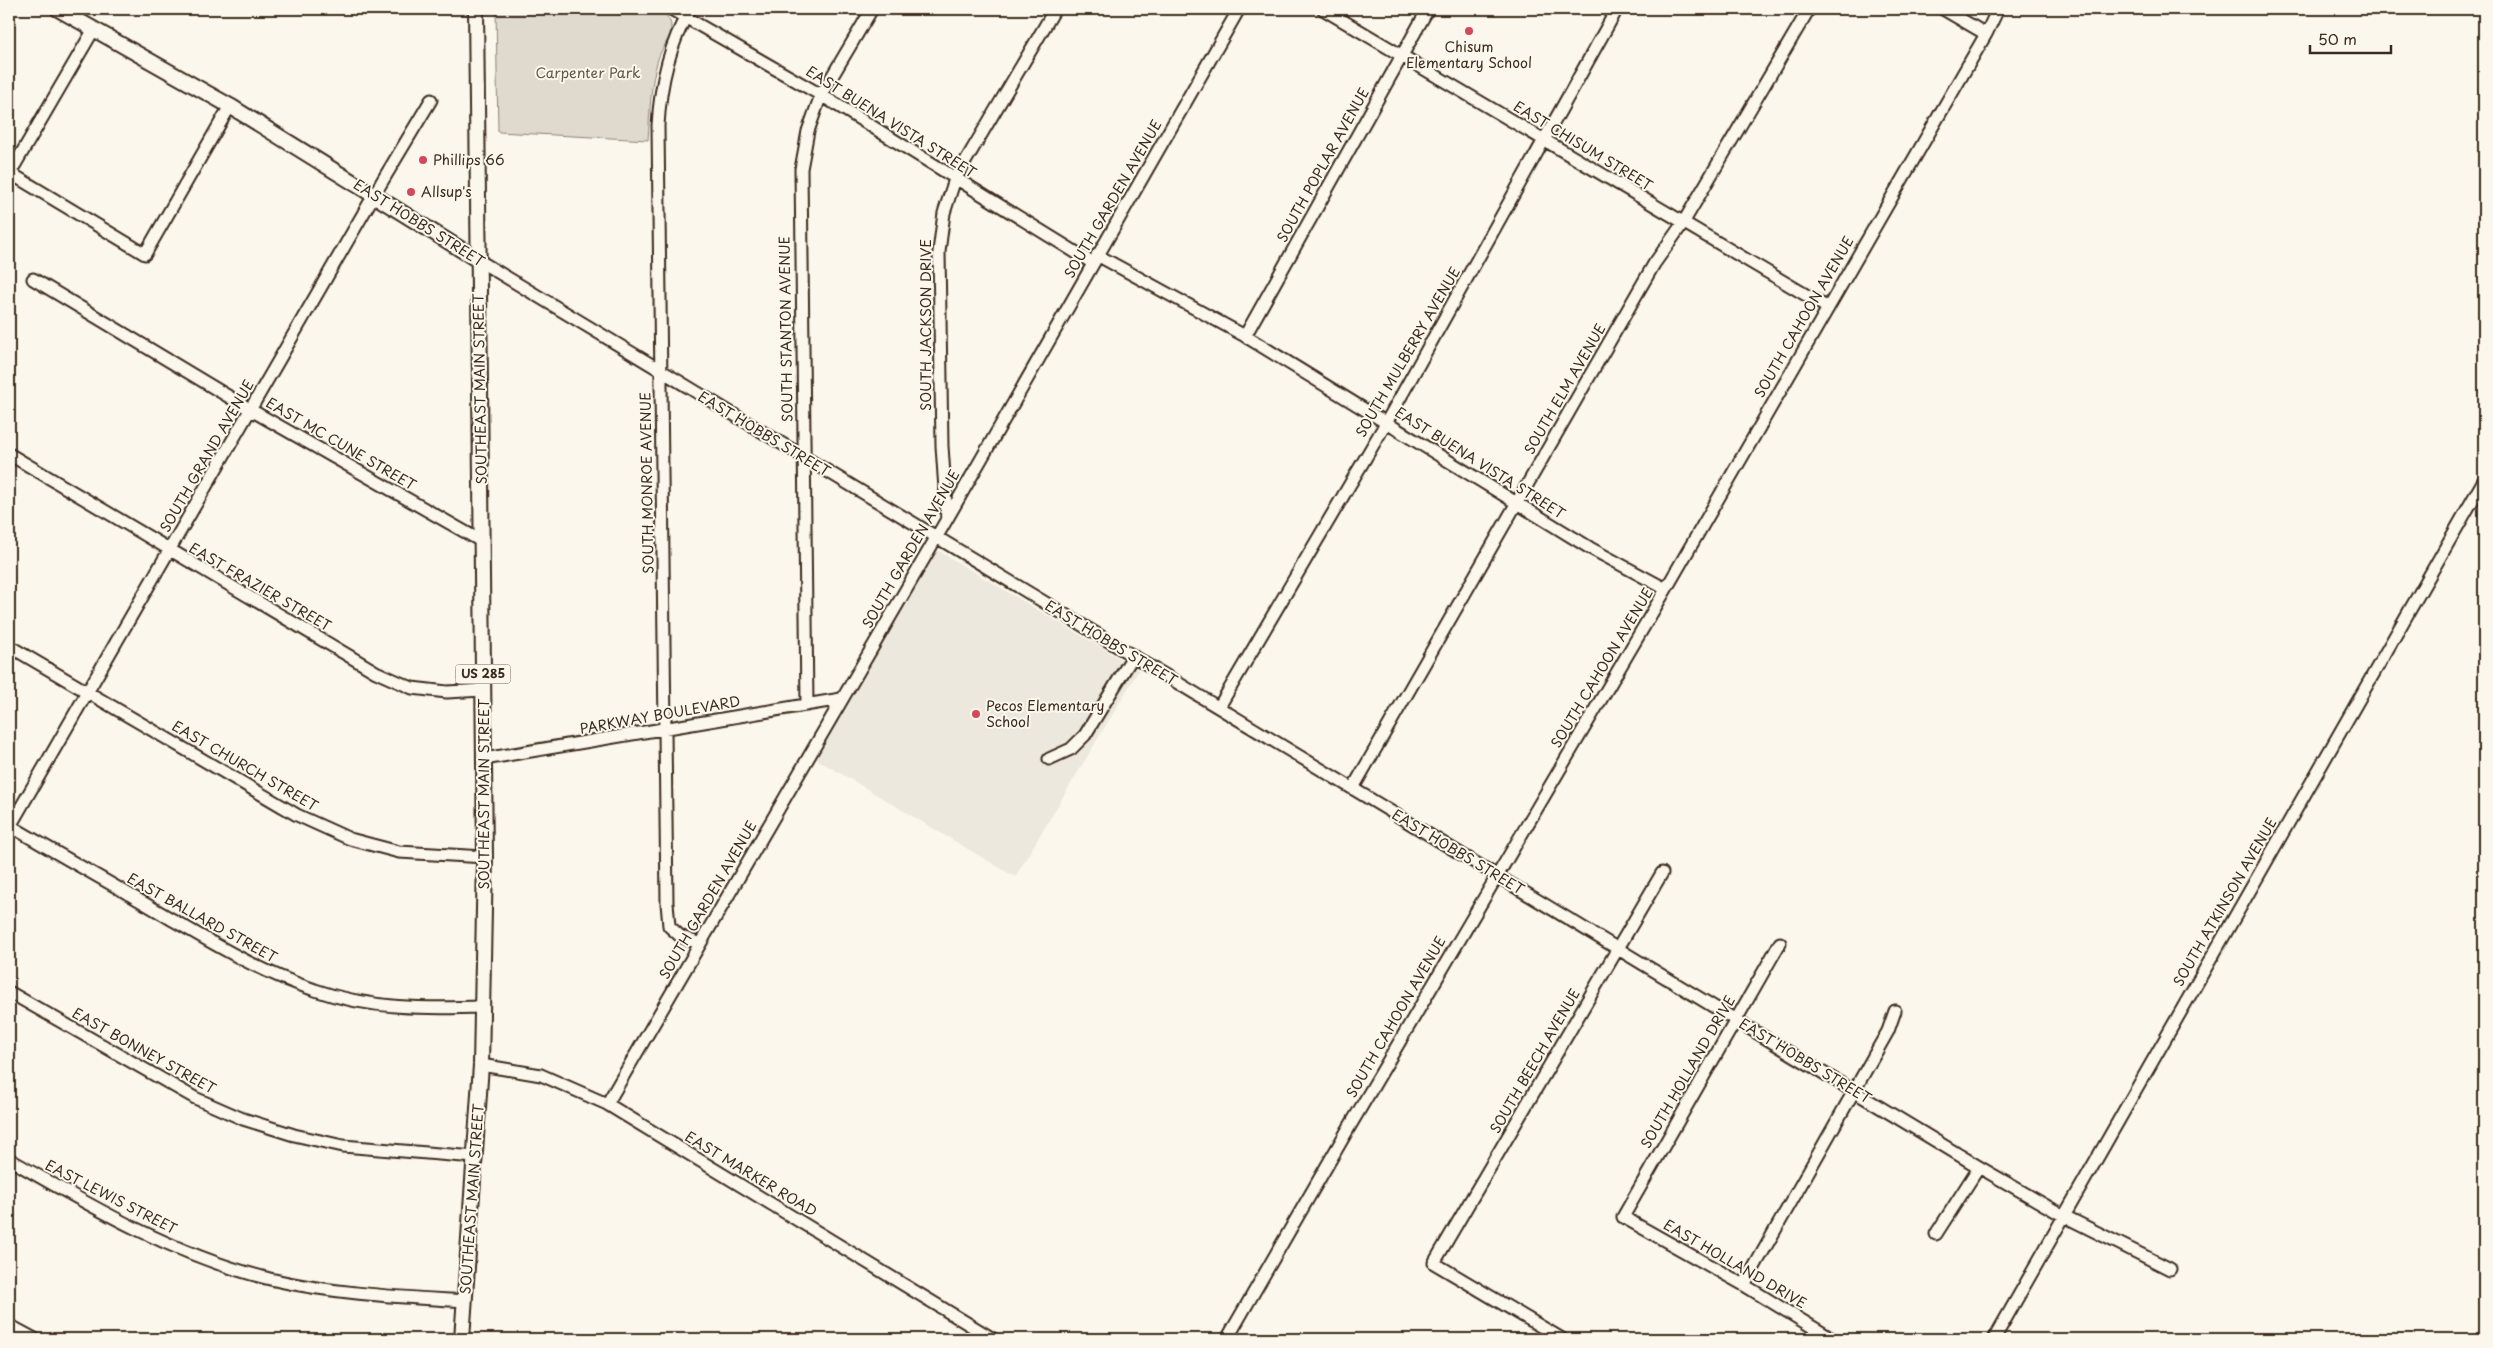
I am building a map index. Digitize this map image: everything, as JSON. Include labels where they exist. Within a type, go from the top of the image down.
[{"type":"main road","name":"EAST HOBBS STREET","points":[[58,9],[230,106],[478,260]]},
{"type":"main road","name":"SOUTHEAST MAIN STREET","points":[[462,1339],[482,1065],[485,858],[476,9]]},
{"type":"street","name":"EAST BUENA VISTA STREET","points":[[671,9],[688,13],[955,180],[1095,259],[1244,336],[1601,554],[1666,589]]},
{"type":"street","name":"SOUTH STANTON AVENUE","points":[[806,700],[801,169],[808,131],[821,95],[872,9]]},
{"type":"street","name":"SOUTH JACKSON DRIVE","points":[[947,519],[942,446],[939,252],[944,213],[955,180],[1055,9]]},
{"type":"street","name":"SOUTH GARDEN AVENUE","points":[[607,1104],[947,519],[1239,9]]},
{"type":"street","name":"EAST CHISUM STREET","points":[[1323,9],[1828,308]]},
{"type":"street","name":"SOUTH POPLAR AVENUE","points":[[1244,336],[1428,9]]},
{"type":"street","name":"SOUTH MULBERRY AVENUE","points":[[1219,707],[1386,422],[1617,9]]},
{"type":"street","name":"SOUTH ELM AVENUE","points":[[1353,788],[1654,264],[1683,223],[1809,9]]},
{"type":"street","points":[[1943,9],[1986,34]]},
{"type":"street","name":"SOUTH CAHOON AVENUE","points":[[1227,1339],[1496,876],[1666,589],[1986,34],[1998,9]]},
{"type":"street","name":"SOUTH MONROE AVENUE","points":[[688,13],[660,88],[658,133],[661,372],[670,926],[680,936],[700,944]]},
{"type":"street","points":[[94,29],[10,172],[145,254],[230,106]]},
{"type":"street","name":"SOUTH GRAND AVENUE","points":[[9,826],[251,410],[374,194],[431,100]]},
{"type":"street","name":"EAST HOBBS STREET","points":[[478,260],[1979,1167],[2064,1216],[2170,1269]]},
{"type":"street","name":"EAST MC CUNE STREET","points":[[33,279],[251,410],[482,541]]},
{"type":"street","name":"EAST FRAZIER STREET","points":[[9,454],[169,551],[376,672],[412,688],[447,692],[483,690]]},
{"type":"street","name":"SOUTH ATKINSON AVENUE","points":[[1994,1339],[2484,480]]},
{"type":"street","name":"EAST CHURCH STREET","points":[[9,646],[289,810],[350,840],[399,852],[485,858]]},
{"type":"street","points":[[1049,759],[1071,749],[1085,735],[1133,656]]},
{"type":"street","name":"PARKWAY BOULEVARD","points":[[484,759],[666,729],[806,700],[841,699]]},
{"type":"street","name":"EAST BALLARD STREET","points":[[9,826],[233,954],[274,975],[316,991],[357,1001],[423,1008],[483,1007]]},
{"type":"street","name":"SOUTH BEECH AVENUE","points":[[1562,1339],[1434,1263],[1662,873]]},
{"type":"street","name":"SOUTH HOLLAND DRIVE","points":[[1623,1217],[1780,943]]},
{"type":"street","name":"EAST BONNEY STREET","points":[[9,992],[195,1098],[243,1119],[294,1135],[343,1146],[475,1157]]},
{"type":"street","points":[[1744,1285],[1888,1031],[1895,1011]]},
{"type":"street","name":"EAST MARKER ROAD","points":[[482,1065],[541,1075],[607,1104],[993,1339]]},
{"type":"street","name":"EAST LEWIS STREET","points":[[9,1160],[98,1211],[153,1238],[240,1270],[270,1279],[332,1291],[466,1301]]},
{"type":"street","points":[[1936,1234],[1979,1167]]},
{"type":"street","name":"EAST HOLLAND DRIVE","points":[[1623,1217],[1744,1285],[1832,1339]]},
{"type":"street","points":[[9,1325],[35,1339]]},
{"type":"shaded area","name":"Pecos Elementary School","points":[[937,550],[1139,670],[1015,877],[813,757]]},
{"type":"green space","name":"Carpenter Park","points":[[496,9],[658,9],[663,12],[670,21],[671,30],[659,55],[655,69],[648,140],[498,132]]},
{"type":"place","name":"Chisum Elementary School","points":[[1469,31]]},
{"type":"place","name":"Phillips 66","points":[[423,160]]},
{"type":"place","name":"Allsup's","points":[[411,192]]},
{"type":"place","name":"Pecos Elementary School","points":[[976,714]]}]
